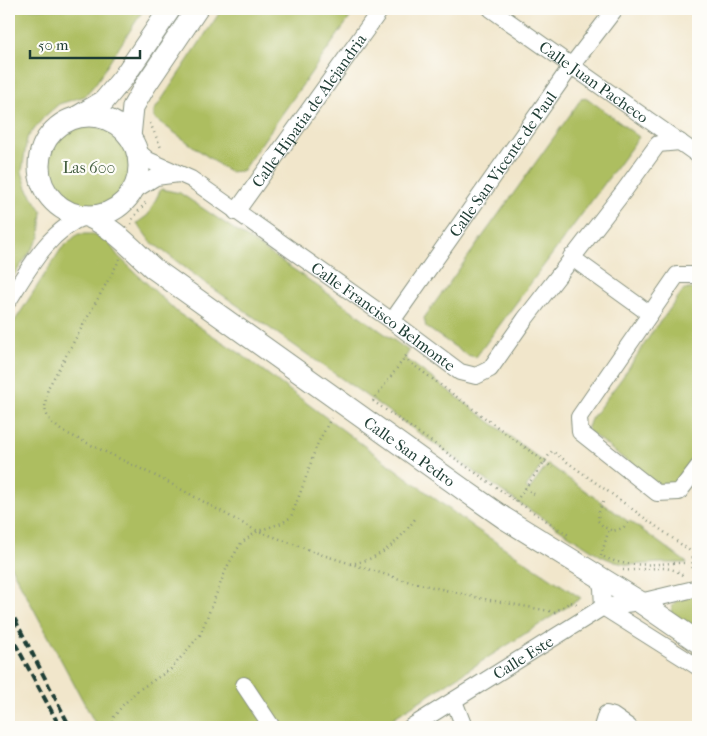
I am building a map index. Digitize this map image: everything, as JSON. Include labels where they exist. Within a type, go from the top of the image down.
[{"type":"main road","points":[[75,119],[104,102],[123,78],[170,9]]},
{"type":"main road","points":[[132,238],[121,220],[135,197],[139,167],[133,144],[133,107],[197,9]]},
{"type":"main road","points":[[133,144],[113,123],[101,118],[88,116],[75,119],[62,124],[51,134],[42,152],[39,172],[43,186],[50,198],[74,214],[87,216],[101,215],[135,197]]},
{"type":"main road","name":"Calle San Pedro","points":[[87,216],[103,223],[115,232],[132,238],[153,268],[456,485],[504,518],[640,602],[698,642]]},
{"type":"street","name":"Calle Hipatia de Alejandria","points":[[236,212],[381,9]]},
{"type":"street","name":"Calle Juan Pacheco","points":[[491,9],[698,155]]},
{"type":"street","name":"Calle San Vicente de Paul","points":[[392,321],[572,65],[615,9]]},
{"type":"street","name":"Calle Francisco Belmonte","points":[[133,144],[148,160],[191,180],[392,321],[460,372],[476,376],[490,369],[524,319],[624,191],[658,144],[680,142]]},
{"type":"street","points":[[135,197],[156,177],[179,174]]},
{"type":"street","points":[[9,300],[45,246],[67,225],[87,216]]},
{"type":"street","points":[[571,257],[650,314]]},
{"type":"street","points":[[698,275],[677,275],[579,417],[580,432],[657,492],[679,492],[698,467]]},
{"type":"street","points":[[599,576],[603,607],[698,667]]},
{"type":"street","name":"Calle Este","points":[[412,727],[603,607],[640,602],[693,589]]},
{"type":"street","points":[[244,685],[272,727]]},
{"type":"street","points":[[454,701],[464,727]]},
{"type":"street","points":[[602,727],[606,714],[613,716],[629,727]]},
{"type":"path","points":[[132,238],[131,223],[135,197]]},
{"type":"path","points":[[116,265],[48,388],[45,403],[49,421],[70,436],[166,482],[258,531],[349,564],[402,580],[457,593],[555,612],[570,602],[578,604]]},
{"type":"path","points":[[368,408],[409,351]]},
{"type":"path","points":[[404,358],[553,468]]},
{"type":"path","points":[[373,401],[516,501],[576,540]]},
{"type":"path","points":[[114,727],[113,718],[123,705],[137,691],[171,670],[200,635],[234,554],[241,544],[258,531],[282,523],[291,517],[316,447],[331,418]]},
{"type":"path","points":[[512,506],[552,451],[693,553],[692,570]]},
{"type":"path","points":[[525,488],[534,494]]},
{"type":"path","points":[[603,502],[599,510],[598,521],[604,527],[613,531],[622,528],[630,521]]},
{"type":"path","points":[[349,564],[361,562],[392,547],[415,519]]},
{"type":"path","points":[[609,529],[601,556],[629,565],[687,563]]},
{"type":"path","points":[[622,569],[630,571],[673,569],[679,572],[693,589]]},
{"type":"green space","points":[[9,9],[144,9],[96,83],[85,96],[59,104],[44,117],[27,138],[22,172],[27,188],[42,211],[40,237],[9,283]]},
{"type":"green space","points":[[222,9],[356,9],[242,171],[229,172],[154,118],[154,111]]},
{"type":"green space","points":[[587,98],[639,137],[476,357],[467,355],[426,327],[424,318],[581,99]]},
{"type":"green space","name":"Las 600","points":[[89,126],[105,129],[118,138],[127,151],[130,167],[127,183],[118,196],[105,205],[89,208],[73,205],[60,196],[51,183],[48,167],[51,151],[60,138],[73,129]]},
{"type":"green space","points":[[161,189],[180,193],[299,273],[409,351],[405,358],[544,462],[526,488],[529,490],[548,464],[687,563],[629,565],[601,556],[516,501],[204,282],[150,241],[137,223],[148,215]]},
{"type":"green space","points":[[78,234],[93,234],[106,239],[118,256],[178,313],[238,352],[476,529],[581,598],[379,727],[97,727],[9,563],[9,330],[61,249]]},
{"type":"green space","points":[[684,289],[698,289],[698,449],[673,485],[656,484],[587,430],[591,419]]},
{"type":"green space","points":[[698,594],[698,632],[671,613],[677,601],[684,597]]},
{"type":"railway","points":[[9,608],[70,727]]},
{"type":"railway","points":[[9,632],[60,727]]}]
